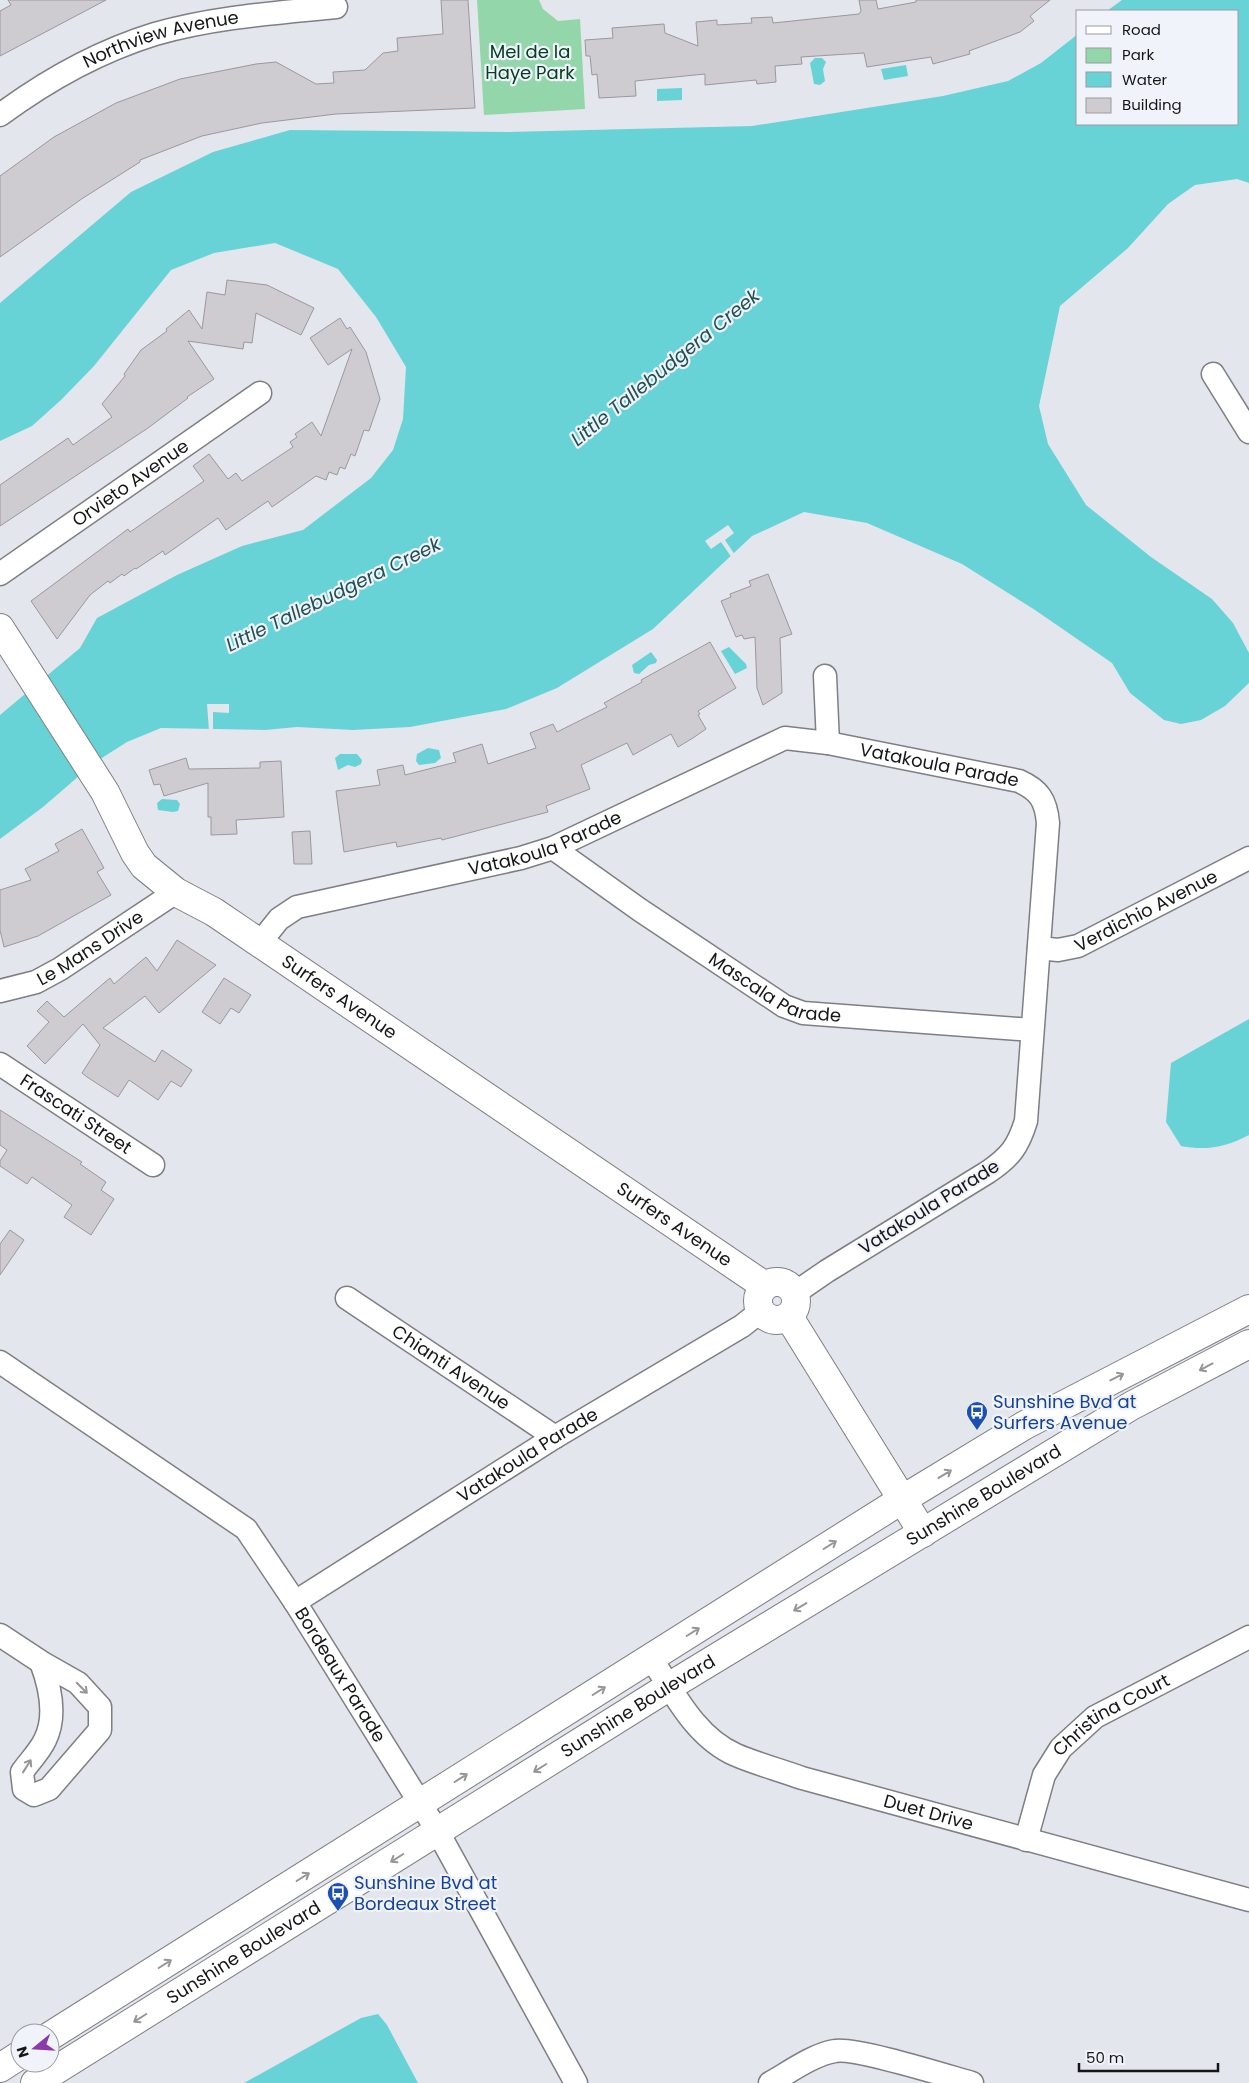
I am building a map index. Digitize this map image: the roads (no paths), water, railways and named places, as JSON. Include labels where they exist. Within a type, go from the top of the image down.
[{"type":"main road","name":"Surfers Avenue","points":[[0,628],[105,792],[135,854],[144,866],[176,892],[214,912],[763,1299],[769,1320],[783,1320],[792,1305]]},
{"type":"main road","points":[[792,1305],[924,1533]]},
{"type":"main road","name":"Sunshine Boulevard","points":[[60,2030],[903,1499],[1025,1425],[1249,1308]]},
{"type":"main road","name":"Sunshine Boulevard","points":[[35,2083],[670,1686],[1132,1406],[1249,1344]]},
{"type":"street","name":"Northview Avenue","points":[[0,115],[54,80],[115,49],[156,34],[222,19],[336,7]]},
{"type":"street","points":[[1213,374],[1249,432]]},
{"type":"street","name":"Orvieto Avenue","points":[[0,574],[260,393]]},
{"type":"street","points":[[825,676],[828,743]]},
{"type":"street","name":"Vatakoula Parade","points":[[259,944],[279,919],[297,907],[521,858],[553,848],[785,738],[828,743],[1019,781],[1031,787],[1047,806],[1048,823],[1026,1121],[1019,1141],[1006,1159],[792,1305]]},
{"type":"street","name":"Mascala Parade","points":[[553,848],[640,910],[784,1006],[803,1013],[1032,1030]]},
{"type":"street","name":"Verdichio Avenue","points":[[1039,948],[1058,950],[1078,946],[1249,858]]},
{"type":"street","name":"Le Mans Drive","points":[[0,992],[36,982],[60,969],[176,892]]},
{"type":"street","name":"Frascati Street","points":[[0,1064],[153,1165]]},
{"type":"street","name":"Chianti Avenue","points":[[347,1298],[555,1438]]},
{"type":"street","name":"Vatakoula Parade","points":[[296,1602],[555,1438],[742,1326],[763,1299]]},
{"type":"street","name":"Bordeaux Parade","points":[[0,1362],[246,1528],[296,1602],[438,1832],[576,2083]]},
{"type":"street","points":[[0,1635],[40,1662],[78,1683],[100,1708],[100,1730],[49,1789],[34,1796],[24,1789],[22,1772],[46,1740],[51,1714],[48,1682],[40,1662]]},
{"type":"street","name":"Christina Court","points":[[1026,1840],[1044,1775],[1061,1748],[1095,1717],[1249,1637]]},
{"type":"street","name":"Duet Drive","points":[[651,1658],[689,1717],[719,1746],[736,1755],[802,1778],[1249,1900]]},
{"type":"street","points":[[770,2083],[806,2063],[836,2050],[864,2054],[972,2083]]},
{"type":"water","name":"Little Tallebudgera Creek","points":[[1122,0],[1249,0],[1249,183],[1237,179],[1195,185],[1168,204],[1128,248],[1060,306],[1039,406],[1048,444],[1086,505],[1151,557],[1212,599],[1233,623],[1249,653],[1249,683],[1225,706],[1201,720],[1181,724],[1164,720],[1130,693],[1112,663],[1035,610],[962,564],[867,523],[804,512],[752,536],[653,629],[557,688],[506,709],[410,727],[353,730],[297,727],[265,730],[161,728],[127,742],[94,763],[43,807],[0,839],[0,715],[80,648],[97,618],[177,575],[242,546],[303,530],[371,478],[393,450],[403,419],[406,367],[376,317],[338,269],[275,243],[214,253],[171,270],[94,366],[61,400],[32,426],[0,441],[0,303],[131,192],[213,152],[290,130],[508,132],[752,126],[943,96],[1008,81],[1041,63],[1076,36],[1076,125],[1239,125],[1239,10],[1108,10]]},
{"type":"water","points":[[815,58],[822,58],[826,62],[823,69],[825,81],[820,85],[814,84],[810,63]]},
{"type":"water","points":[[906,65],[908,76],[884,80],[881,69]]},
{"type":"water","points":[[682,88],[682,100],[657,101],[657,89]]},
{"type":"water","points":[[729,647],[746,664],[747,668],[735,674],[721,651]]},
{"type":"water","points":[[651,652],[657,660],[656,663],[649,665],[639,674],[634,673],[632,665]]},
{"type":"water","points":[[428,748],[439,750],[441,758],[435,763],[419,765],[416,761],[417,754]]},
{"type":"water","points":[[340,754],[357,754],[362,760],[361,764],[355,767],[348,765],[338,770],[335,758]]},
{"type":"water","points":[[162,799],[177,800],[180,804],[178,811],[158,810],[157,803]]},
{"type":"water","points":[[1249,1019],[1249,1135],[1216,1147],[1181,1146],[1166,1122],[1171,1063]]},
{"type":"water","points":[[378,2014],[387,2025],[418,2083],[244,2083],[361,2018]]},
{"type":"place","name":"Sunshine Bvd at Surfers Avenue","points":[[977,1431]]},
{"type":"place","name":"Sunshine Bvd at Bordeaux Street","points":[[338,1912]]},
{"type":"park label","name":"Mel de la Haye Park","points":[[530,62]]}]
